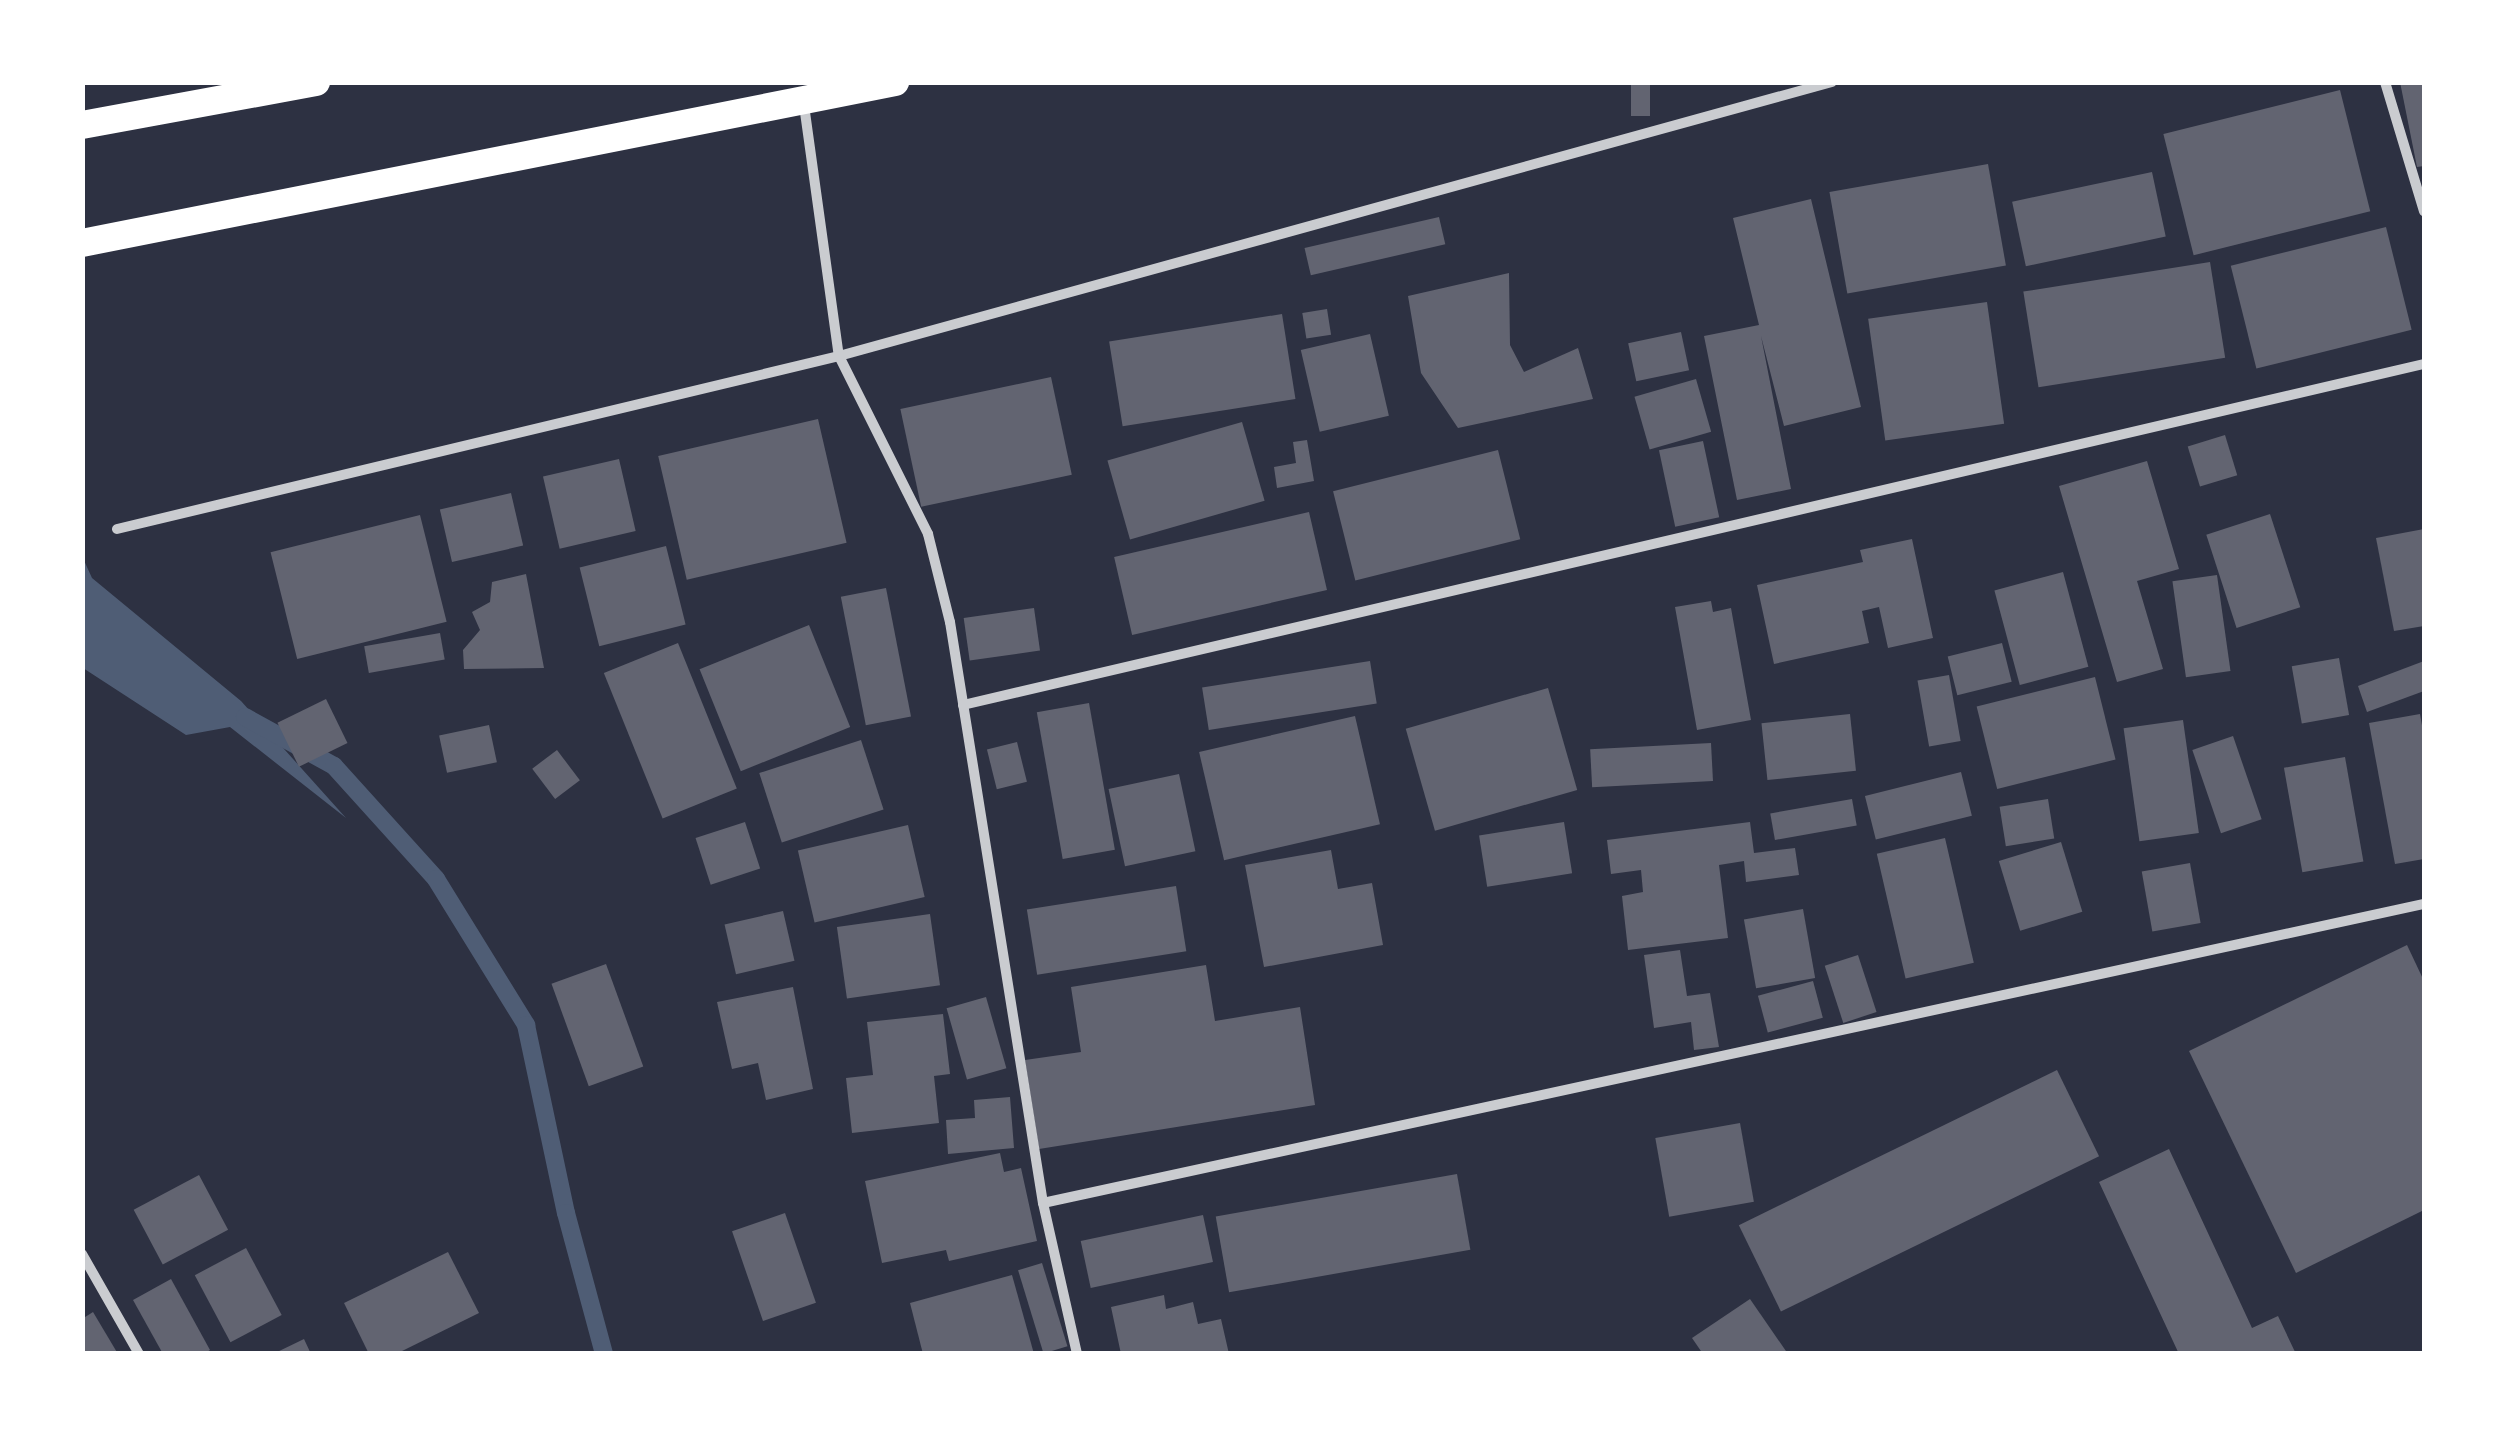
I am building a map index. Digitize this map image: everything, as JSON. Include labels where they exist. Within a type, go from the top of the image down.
[{"type":"highway","points":[[82,125],[316,82]]},
{"type":"highway","points":[[82,243],[804,104],[895,82]]},
{"type":"street","points":[[117,528],[839,356],[1832,82]]},
{"type":"street","points":[[2386,82],[2424,211]]},
{"type":"street","points":[[804,104],[839,356],[928,534],[964,705],[1043,1203],[1077,1354]]},
{"type":"street","points":[[964,705],[2424,364]]},
{"type":"street","points":[[1043,1203],[2424,904]]},
{"type":"street","points":[[82,1254],[139,1354]]},
{"type":"water","points":[[82,556],[92,578],[241,701],[346,818],[230,727],[186,735],[83,668]]},
{"type":"building","points":[[1631,82],[1650,82],[1650,116],[1631,116]]},
{"type":"building","points":[[2400,82],[2424,82],[2424,166],[2417,167]]},
{"type":"building","points":[[2340,90],[2370,211],[2194,255],[2163,134]]},
{"type":"building","points":[[1988,164],[2006,265],[1847,293],[1829,192]]},
{"type":"building","points":[[2152,172],[2166,237],[2026,266],[2012,202]]},
{"type":"building","points":[[1811,199],[1861,407],[1784,426],[1761,336],[1791,489],[1737,500],[1704,336],[1759,325],[1733,218]]},
{"type":"building","points":[[1439,217],[1445,244],[1311,275],[1305,248]]},
{"type":"building","points":[[2386,227],[2412,330],[2256,369],[2231,266]]},
{"type":"building","points":[[2210,262],[2225,358],[2039,387],[2023,292]]},
{"type":"building","points":[[1509,273],[1510,345],[1524,372],[1578,348],[1593,399],[1458,428],[1421,373],[1408,296]]},
{"type":"building","points":[[1987,302],[2004,424],[1885,441],[1868,319]]},
{"type":"building","points":[[1327,309],[1331,335],[1306,339],[1302,313]]},
{"type":"building","points":[[1282,314],[1295,399],[1123,426],[1109,341]]},
{"type":"building","points":[[1681,332],[1689,370],[1636,381],[1628,343]]},
{"type":"building","points":[[1370,334],[1389,416],[1320,432],[1301,350]]},
{"type":"building","points":[[1051,377],[1072,475],[921,507],[900,409]]},
{"type":"building","points":[[1696,379],[1711,432],[1650,450],[1634,397]]},
{"type":"building","points":[[818,419],[847,543],[687,580],[658,456]]},
{"type":"building","points":[[1242,422],[1265,501],[1130,539],[1107,461]]},
{"type":"building","points":[[2225,435],[2237,475],[2200,487],[2188,446]]},
{"type":"building","points":[[1307,440],[1314,481],[1277,488],[1274,467],[1296,463],[1293,442]]},
{"type":"building","points":[[1703,441],[1719,517],[1675,527],[1659,450]]},
{"type":"building","points":[[1498,450],[1520,539],[1355,580],[1333,491]]},
{"type":"building","points":[[619,459],[636,531],[560,549],[543,477]]},
{"type":"building","points":[[2147,461],[2179,569],[2137,581],[2163,669],[2117,682],[2059,486]]},
{"type":"building","points":[[511,493],[523,546],[452,562],[440,509]]},
{"type":"building","points":[[1309,512],[1327,590],[1132,635],[1114,557]]},
{"type":"building","points":[[2270,514],[2300,607],[2237,628],[2206,535]]},
{"type":"building","points":[[420,515],[447,622],[297,659],[271,552]]},
{"type":"building","points":[[2424,529],[2424,626],[2394,631],[2376,538]]},
{"type":"building","points":[[1912,539],[1933,638],[1888,648],[1879,607],[1862,611],[1869,643],[1774,664],[1757,585],[1863,562],[1860,550]]},
{"type":"building","points":[[666,546],[686,625],[599,646],[580,568]]},
{"type":"building","points":[[2063,572],[2088,667],[2020,685],[1994,590]]},
{"type":"building","points":[[526,574],[544,668],[464,669],[463,650],[480,630],[472,612],[490,602],[492,582]]},
{"type":"building","points":[[2217,575],[2230,671],[2186,677],[2172,581]]},
{"type":"building","points":[[886,588],[911,717],[866,725],[841,597]]},
{"type":"building","points":[[1711,601],[1713,612],[1731,608],[1751,720],[1697,730],[1675,607]]},
{"type":"building","points":[[1034,608],[1040,651],[970,660],[964,618]]},
{"type":"building","points":[[809,625],[850,727],[741,771],[700,669]]},
{"type":"building","points":[[440,633],[445,660],[369,673],[364,646]]},
{"type":"building","points":[[678,643],[737,789],[663,819],[604,673]]},
{"type":"building","points":[[2002,643],[2012,682],[1957,695],[1948,657]]},
{"type":"building","points":[[2339,658],[2349,715],[2302,723],[2292,666]]},
{"type":"building","points":[[1370,661],[1377,703],[1209,730],[1202,688]]},
{"type":"building","points":[[2424,661],[2424,691],[2367,712],[2358,686]]},
{"type":"building","points":[[1949,675],[1961,741],[1929,747],[1917,681]]},
{"type":"building","points":[[2095,677],[2116,759],[1997,789],[1977,707]]},
{"type":"building","points":[[1548,688],[1577,790],[1435,831],[1406,729]]},
{"type":"building","points":[[326,699],[347,743],[299,767],[277,723]]},
{"type":"building","points":[[1089,703],[1115,850],[1063,859],[1037,712]]},
{"type":"building","points":[[1850,714],[1856,771],[1767,780],[1761,723]]},
{"type":"building","points":[[2420,714],[2424,737],[2424,859],[2395,864],[2369,723]]},
{"type":"building","points":[[1355,716],[1380,824],[1224,860],[1199,752]]},
{"type":"building","points":[[2183,720],[2199,833],[2139,841],[2124,728]]},
{"type":"building","points":[[489,725],[497,762],[447,773],[439,736]]},
{"type":"building","points":[[2233,736],[2262,819],[2221,833],[2192,750]]},
{"type":"building","points":[[861,740],[884,809],[782,842],[759,773]]},
{"type":"building","points":[[1017,742],[1027,782],[997,789],[987,749]]},
{"type":"building","points":[[1711,743],[1713,781],[1592,787],[1590,749]]},
{"type":"building","points":[[557,750],[580,780],[555,799],[532,769]]},
{"type":"building","points":[[2345,757],[2363,861],[2302,872],[2284,768]]},
{"type":"building","points":[[1961,772],[1972,816],[1876,840],[1865,796]]},
{"type":"building","points":[[1179,774],[1195,851],[1125,866],[1109,789]]},
{"type":"building","points":[[1852,799],[1857,826],[1775,840],[1770,813]]},
{"type":"building","points":[[2048,799],[2054,839],[2006,846],[2000,807]]},
{"type":"building","points":[[745,822],[760,869],[711,885],[696,838]]},
{"type":"building","points":[[1564,822],[1572,873],[1487,887],[1479,835]]},
{"type":"building","points":[[1750,822],[1754,853],[1795,848],[1799,875],[1746,882],[1744,861],[1719,865],[1728,938],[1628,950],[1622,896],[1643,892],[1641,870],[1611,874],[1607,840]]},
{"type":"building","points":[[908,825],[925,897],[815,923],[798,850]]},
{"type":"building","points":[[1945,838],[1974,963],[1906,978],[1877,854]]},
{"type":"building","points":[[2061,842],[2082,912],[2020,931],[1999,861]]},
{"type":"building","points":[[1331,850],[1338,889],[1372,883],[1383,945],[1264,967],[1245,865]]},
{"type":"building","points":[[2190,863],[2201,923],[2152,932],[2142,872]]},
{"type":"building","points":[[1176,886],[1186,951],[1037,975],[1027,910]]},
{"type":"building","points":[[1803,909],[1815,978],[1756,988],[1744,919]]},
{"type":"building","points":[[783,911],[794,961],[736,974],[725,924]]},
{"type":"building","points":[[930,914],[940,985],[847,998],[837,927]]},
{"type":"building","points":[[2407,945],[2424,981],[2424,1210],[2296,1273],[2189,1051]]},
{"type":"building","points":[[1680,950],[1687,996],[1710,993],[1719,1047],[1694,1050],[1691,1022],[1654,1028],[1644,955]]},
{"type":"building","points":[[1858,955],[1877,1012],[1843,1023],[1825,966]]},
{"type":"building","points":[[606,964],[643,1066],[589,1086],[551,984]]},
{"type":"building","points":[[1206,965],[1215,1021],[1300,1007],[1315,1105],[1039,1149],[1025,1060],[1081,1052],[1071,987]]},
{"type":"building","points":[[1813,981],[1823,1018],[1768,1032],[1758,996]]},
{"type":"building","points":[[793,987],[813,1089],[766,1100],[758,1063],[732,1069],[717,1002]]},
{"type":"building","points":[[986,997],[1006,1068],[967,1079],[947,1008]]},
{"type":"building","points":[[943,1014],[950,1074],[934,1076],[939,1123],[852,1133],[846,1078],[873,1075],[867,1022]]},
{"type":"building","points":[[2057,1070],[2099,1156],[1781,1311],[1739,1225]]},
{"type":"building","points":[[1010,1097],[1014,1148],[948,1154],[946,1120],[975,1118],[974,1100]]},
{"type":"building","points":[[1740,1123],[1754,1202],[1669,1217],[1655,1138]]},
{"type":"building","points":[[2169,1149],[2252,1328],[2278,1316],[2296,1354],[2179,1354],[2099,1182]]},
{"type":"building","points":[[1000,1153],[1004,1172],[1021,1168],[1037,1241],[949,1261],[946,1250],[882,1263],[865,1181]]},
{"type":"building","points":[[1457,1174],[1470,1250],[1229,1292],[1216,1217]]},
{"type":"building","points":[[199,1175],[228,1230],[163,1264],[134,1210]]},
{"type":"building","points":[[785,1213],[816,1303],[763,1321],[732,1231]]},
{"type":"building","points":[[1203,1215],[1213,1262],[1091,1288],[1081,1241]]},
{"type":"building","points":[[246,1248],[282,1315],[230,1342],[195,1275]]},
{"type":"building","points":[[448,1252],[479,1313],[396,1354],[369,1354],[344,1303]]},
{"type":"building","points":[[1042,1263],[1067,1346],[1044,1354],[1018,1270]]},
{"type":"building","points":[[1012,1275],[1034,1354],[923,1354],[910,1303]]},
{"type":"building","points":[[171,1279],[210,1350],[204,1354],[163,1354],[133,1300]]},
{"type":"building","points":[[1164,1295],[1166,1309],[1193,1302],[1198,1324],[1221,1319],[1229,1354],[1121,1354],[1111,1307]]},
{"type":"building","points":[[1750,1299],[1788,1354],[1703,1354],[1692,1338]]},
{"type":"building","points":[[93,1312],[118,1354],[82,1354],[82,1319]]},
{"type":"building","points":[[304,1339],[311,1354],[273,1354]]},
{"type":"waterway","points":[[245,717],[334,766],[436,879],[526,1025],[566,1213],[604,1354]]}]
